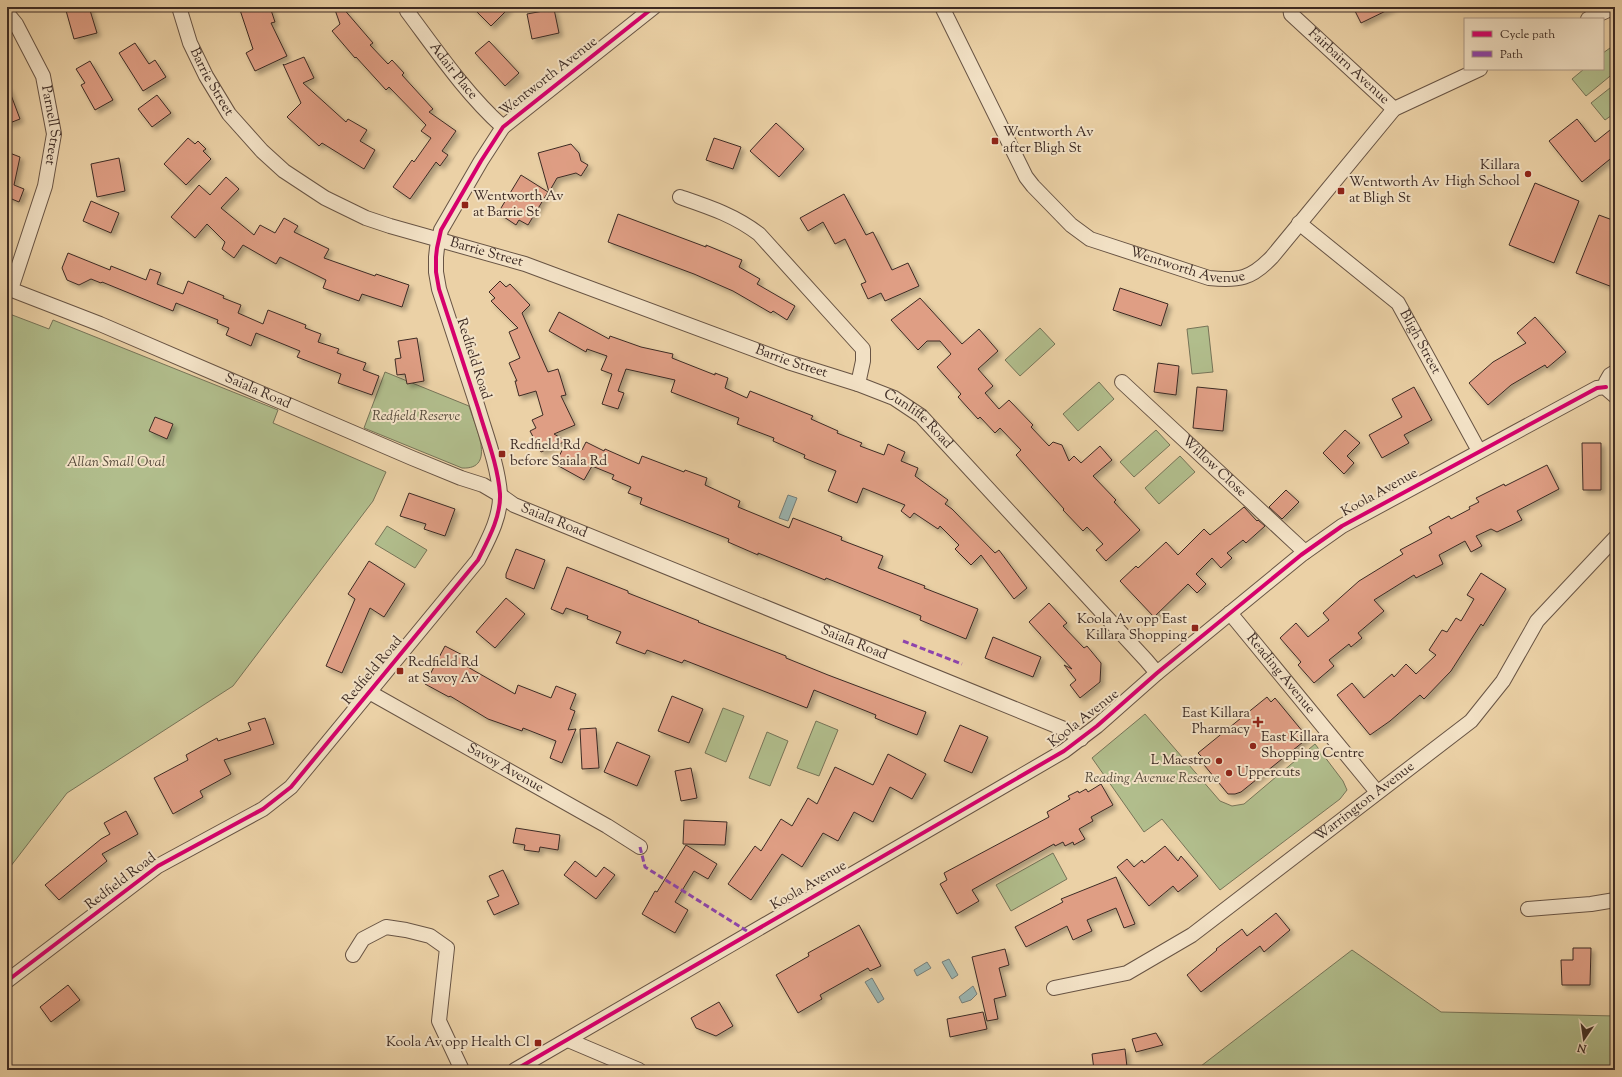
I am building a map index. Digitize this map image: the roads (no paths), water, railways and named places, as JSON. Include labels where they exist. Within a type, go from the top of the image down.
[{"type":"street","name":"Barrie Street","points":[[179,7],[190,43],[206,76],[229,114],[262,152],[284,171],[304,185],[347,209],[390,226],[525,264],[788,362],[858,384]]},
{"type":"street","name":"Wentworth Avenue","points":[[438,240],[441,230],[481,161],[503,127],[654,7]]},
{"type":"street","name":"Wentworth Avenue","points":[[942,7],[1026,177],[1070,225],[1090,239],[1209,278],[1226,280],[1244,278],[1260,270],[1394,109],[1478,70]]},
{"type":"street","name":"Fairbairn Avenue","points":[[1290,7],[1291,14],[1394,109]]},
{"type":"street","points":[[1590,18],[1614,7]]},
{"type":"street","name":"Adair Place","points":[[407,11],[443,59],[490,116],[503,127]]},
{"type":"street","name":"Parnell Street","points":[[7,13],[16,24],[43,76],[54,134],[45,186],[9,289]]},
{"type":"street","points":[[680,197],[725,213],[743,222],[759,234],[863,349],[863,361],[858,384]]},
{"type":"street","name":"Bligh Street","points":[[1299,223],[1398,303],[1479,451]]},
{"type":"street","name":"Redfield Road","points":[[7,981],[158,866],[263,809],[291,787],[478,560],[498,515],[500,495],[494,462],[486,433],[439,289],[436,272],[436,248],[438,240]]},
{"type":"street","name":"Saiala Road","points":[[9,289],[100,324],[461,478],[483,484],[514,505],[1069,731],[1081,739]]},
{"type":"street","points":[[1611,391],[1607,378],[1615,372]]},
{"type":"street","name":"Willow Close","points":[[1122,382],[1305,552]]},
{"type":"street","name":"Cunliffe Road","points":[[858,384],[894,398],[921,416],[1119,630],[1157,674]]},
{"type":"street","name":"Koola Avenue","points":[[515,1070],[1064,752],[1305,552],[1342,526],[1597,388],[1611,391]]},
{"type":"street","name":"Warrington Avenue","points":[[1054,988],[1127,973],[1192,935],[1471,721],[1503,681],[1537,621],[1615,538]]},
{"type":"street","name":"Reading Avenue","points":[[1230,613],[1377,792]]},
{"type":"street","name":"Savoy Avenue","points":[[369,692],[640,847]]},
{"type":"street","points":[[1528,908],[1591,904],[1615,900]]},
{"type":"street","points":[[353,955],[363,939],[386,927],[430,936],[447,948],[439,1021],[462,1070]]},
{"type":"street","points":[[568,1040],[639,1070]]},
{"type":"water","points":[[788,495],[797,498],[788,521],[779,518]]},
{"type":"water","points":[[949,959],[958,975],[952,979],[942,962]]},
{"type":"water","points":[[927,962],[931,968],[917,976],[914,970]]},
{"type":"water","points":[[872,978],[884,999],[878,1003],[865,982]]},
{"type":"water","points":[[973,986],[977,994],[971,1000],[962,1003],[959,997]]},
{"type":"place","name":"Wentworth Av after Bligh St","points":[[995,141]]},
{"type":"place","name":"Killara High School","points":[[1528,174]]},
{"type":"place","name":"Wentworth Av at Bligh St","points":[[1341,191]]},
{"type":"place","name":"Wentworth Av at Barrie St","points":[[465,205]]},
{"type":"place","name":"Redfield Rd before Saiala Rd","points":[[502,454]]},
{"type":"place","name":"Koola Av opp East Killara Shopping","points":[[1195,628]]},
{"type":"place","name":"Redfield Rd at Savoy Av","points":[[400,671]]},
{"type":"place","name":"East Killara Pharmacy","points":[[1258,722]]},
{"type":"place","name":"East Killara Shopping Centre","points":[[1253,746]]},
{"type":"place","name":"L Maestro","points":[[1219,761]]},
{"type":"place","name":"Uppercuts","points":[[1229,773]]},
{"type":"place","name":"Koola Av opp Health Cl","points":[[538,1043]]},
{"type":"park label","name":"Redfield Reserve","points":[[416,417]]},
{"type":"park label","name":"Allan Small Oval","points":[[116,463]]},
{"type":"park label","name":"Reading Avenue Reserve","points":[[1152,779]]}]
